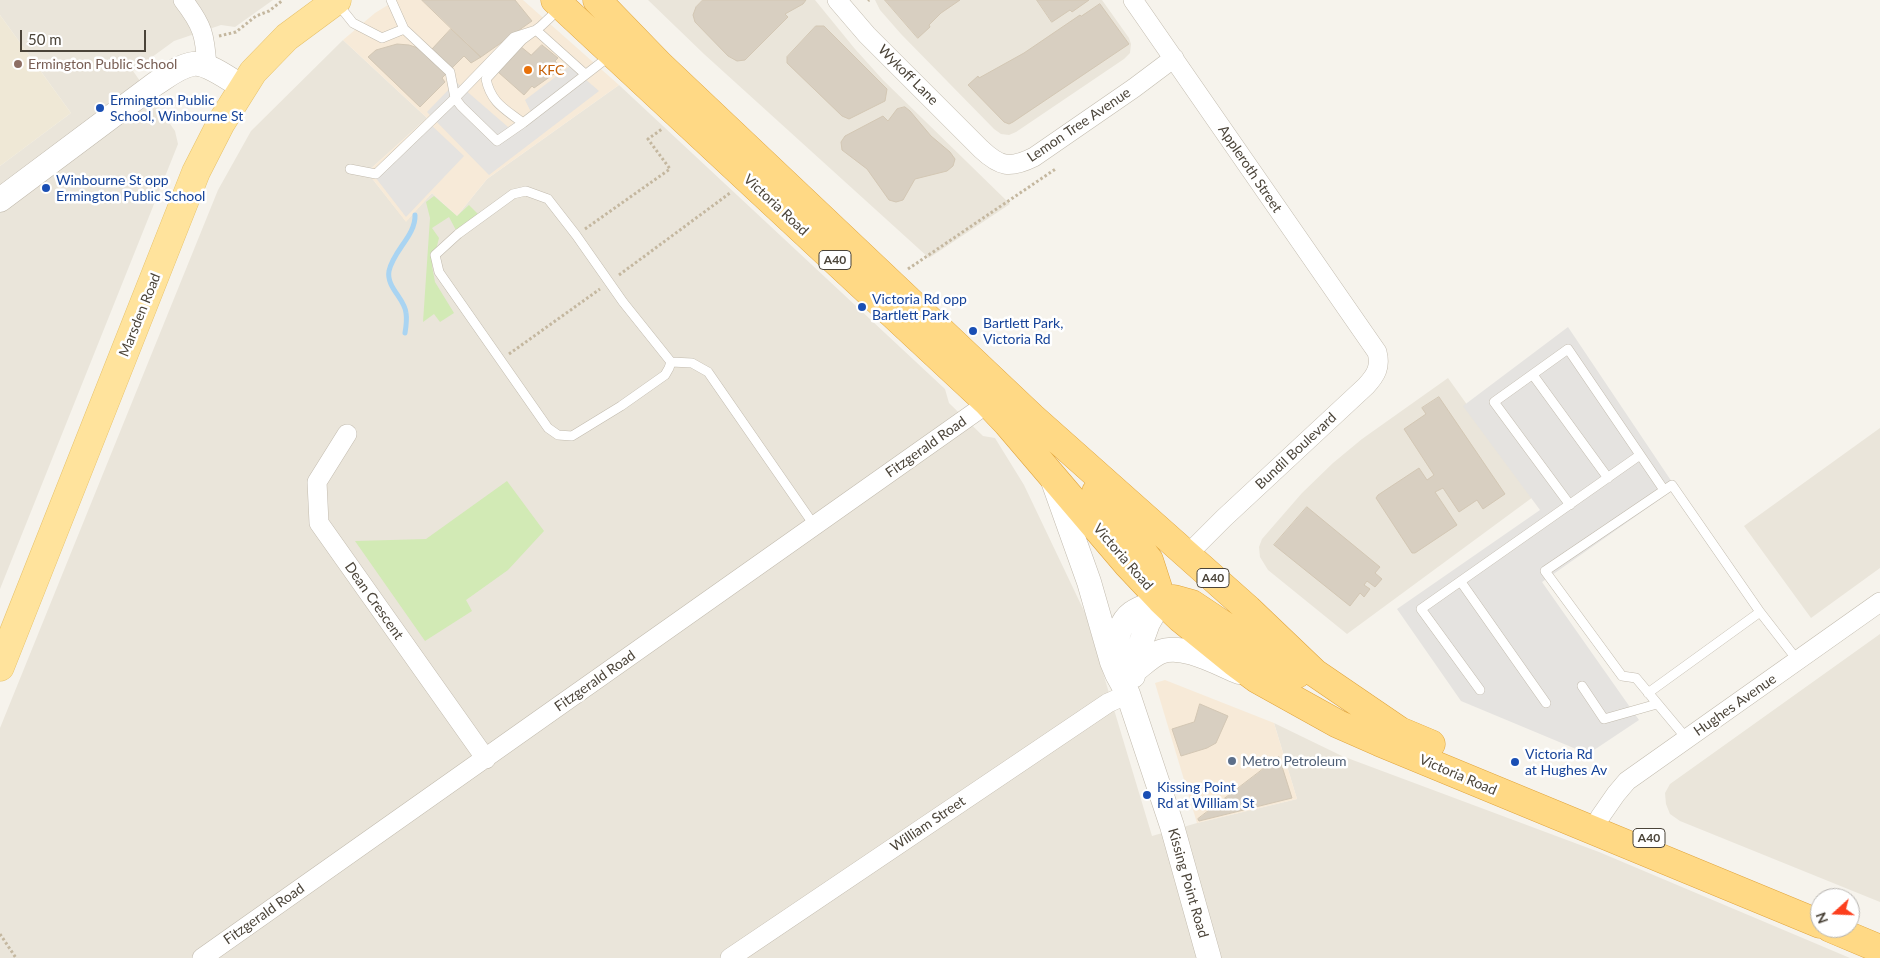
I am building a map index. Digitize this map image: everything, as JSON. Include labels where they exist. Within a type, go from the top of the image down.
[{"type":"highway","name":"Victoria Road","points":[[597,0],[660,65],[1032,417],[1315,672],[1400,731],[1810,907]]},
{"type":"highway","name":"Victoria Road","points":[[558,3],[988,403],[1050,472],[1128,565],[1161,600],[1213,646],[1257,679],[1338,724],[1379,742],[1810,920]]},
{"type":"highway","points":[[1032,417],[1113,512],[1149,560],[1161,600],[1174,599],[1192,604],[1344,705],[1400,731]]},
{"type":"highway","points":[[1860,928],[1880,936]]},
{"type":"highway","points":[[1854,938],[1880,949]]},
{"type":"main road","name":"Marsden Road","points":[[0,667],[196,172],[242,87],[253,72],[287,37],[339,0]]},
{"type":"street","points":[[183,0],[202,28],[206,41],[207,67]]},
{"type":"street","name":"Wykoff Lane","points":[[838,0],[867,34],[981,149]]},
{"type":"street","name":"Appleroth Street","points":[[1133,0],[1367,339]]},
{"type":"street","name":"Lemon Tree Avenue","points":[[981,149],[993,160],[1007,166],[1021,164],[1134,88],[1174,58]]},
{"type":"street","points":[[0,200],[172,72],[192,64],[207,67],[242,87]]},
{"type":"street","name":"Bundil Boulevard","points":[[1187,555],[1375,376],[1379,360],[1367,339]]},
{"type":"street","name":"Fitzgerald Road","points":[[202,958],[988,403]]},
{"type":"street","name":"Dean Crescent","points":[[347,434],[317,482],[319,522],[486,759]]},
{"type":"street","name":"Kissing Point Road","points":[[1050,472],[1089,582],[1112,662],[1128,694],[1174,834],[1205,956]]},
{"type":"street","points":[[1112,662],[1118,634],[1127,618],[1132,613],[1161,600]]},
{"type":"street","points":[[1128,694],[1139,648],[1145,631],[1161,600]]},
{"type":"street","name":"Hughes Avenue","points":[[1600,817],[1627,782],[1880,602]]},
{"type":"street","points":[[1134,671],[1158,653],[1179,649],[1257,679]]},
{"type":"street","name":"William Street","points":[[730,958],[1108,703],[1128,694]]},
{"type":"lane","points":[[339,0],[353,23],[382,38],[404,28]]},
{"type":"lane","points":[[392,0],[404,28],[450,72],[455,98],[497,141],[613,54]]},
{"type":"lane","points":[[523,123],[494,101],[488,90],[486,79],[522,40],[536,30],[558,3]]},
{"type":"lane","points":[[536,30],[585,74]]},
{"type":"lane","points":[[350,169],[376,174],[455,98],[514,37],[536,30]]},
{"type":"lane","points":[[526,191],[548,199],[610,282],[670,362],[669,368],[664,375],[621,406],[572,436],[558,435],[548,428],[439,272],[435,254],[458,234],[513,194],[526,191]]},
{"type":"lane","points":[[1570,505],[1494,402],[1568,349],[1664,490]]},
{"type":"lane","points":[[670,362],[692,362],[708,372],[814,525]]},
{"type":"lane","points":[[1533,375],[1608,478]]},
{"type":"lane","points":[[1480,690],[1421,609],[1640,455]]},
{"type":"lane","points":[[1687,740],[1636,678],[1622,676],[1545,571],[1672,484],[1760,612],[1798,661]]},
{"type":"lane","points":[[1461,582],[1546,703]]},
{"type":"lane","points":[[1648,693],[1760,612]]},
{"type":"lane","points":[[1582,686],[1604,720],[1657,704]]},
{"type":"path","points":[[222,35],[236,32],[283,0]]},
{"type":"path","points":[[576,235],[670,169],[648,139],[665,126]]},
{"type":"path","points":[[908,269],[1057,168]]},
{"type":"path","points":[[501,360],[735,189]]},
{"type":"path","points":[[0,934],[16,958]]},
{"type":"shaded area","points":[[0,0],[273,0],[235,27],[221,25],[174,41],[133,71],[175,131],[178,144],[0,589],[0,166],[71,113],[0,15]]},
{"type":"shaded area","points":[[396,0],[523,0],[619,85],[487,179],[457,216],[432,193],[406,222],[367,172],[427,118],[343,40],[375,13]]},
{"type":"shaded area","points":[[648,0],[815,0],[883,80],[1010,204],[929,258],[704,54]]},
{"type":"shaded area","points":[[875,0],[1102,0],[1129,38],[1131,44],[1130,53],[1124,59],[1016,132],[1009,135],[1001,134],[901,34],[880,10]]},
{"type":"shaded area","name":"Ermington Public School","points":[[0,15],[71,113],[0,166]]},
{"type":"shaded area","points":[[343,40],[427,118],[367,172],[406,221],[432,193],[457,216],[487,179],[619,85],[945,389],[949,403],[983,436],[995,438],[1024,485],[1085,613],[1152,836],[1297,799],[1274,723],[1342,756],[1599,852],[1850,958],[0,958],[0,728],[218,190],[251,131]]},
{"type":"shaded area","points":[[570,66],[599,91],[489,175],[427,112],[456,82],[508,127],[531,112],[525,100]]},
{"type":"shaded area","points":[[428,122],[464,156],[406,217],[372,173]]},
{"type":"shaded area","points":[[1568,327],[1676,488],[1542,582],[1639,720],[1588,754],[1461,701],[1397,609],[1540,510],[1463,406]]},
{"type":"shaded area","points":[[1448,378],[1533,497],[1347,634],[1268,570],[1260,557],[1259,547],[1262,539],[1302,493],[1333,463],[1362,439]]},
{"type":"shaded area","points":[[1880,428],[1880,568],[1811,618],[1744,526]]},
{"type":"shaded area","points":[[1880,634],[1880,902],[1860,894],[1860,888],[1845,888],[1680,821],[1670,814],[1666,804],[1665,793],[1670,784]]},
{"type":"shaded area","name":"Metro Petroleum","points":[[1165,680],[1274,723],[1297,799],[1197,823],[1155,683]]},
{"type":"green space","points":[[434,196],[457,216],[469,205],[481,217],[458,234],[449,217],[432,228],[439,238],[432,266],[435,282],[454,313],[440,322],[434,314],[423,322],[430,218],[426,202]]},
{"type":"green space","points":[[507,481],[544,531],[508,570],[466,600],[472,611],[425,641],[355,541],[426,539]]},
{"type":"building","points":[[422,0],[515,0],[532,21],[481,57]]},
{"type":"building","points":[[703,0],[806,0],[803,4],[785,14],[788,17],[745,60],[737,61],[728,56],[695,22],[693,15],[696,7]]},
{"type":"building","points":[[885,0],[960,0],[941,13],[918,38]]},
{"type":"building","points":[[1037,0],[1089,0],[1072,12],[1070,10],[1052,22]]},
{"type":"building","points":[[1100,4],[1129,44],[1013,122],[1009,124],[1004,122],[968,85],[978,76],[979,78],[1024,53],[1080,15]]},
{"type":"building","points":[[816,26],[824,26],[887,89],[885,101],[849,119],[842,116],[787,63],[787,57]]},
{"type":"building","points":[[451,29],[481,57],[471,63],[464,56],[442,78],[445,82],[420,107],[368,57],[376,50],[397,44],[418,48],[426,55]]},
{"type":"building","points":[[542,45],[558,58],[555,61],[561,69],[534,88],[532,86],[524,95],[498,72],[520,46],[531,55]]},
{"type":"building","points":[[905,107],[955,159],[953,166],[947,171],[915,179],[903,200],[896,202],[889,200],[867,169],[842,150],[841,142],[845,136],[883,116],[888,121],[897,109]]},
{"type":"building","points":[[1439,397],[1505,494],[1483,509],[1477,500],[1459,512],[1443,488],[1435,492],[1457,525],[1415,553],[1412,553],[1376,498],[1419,468],[1427,480],[1434,475],[1404,429],[1426,414],[1422,408]]},
{"type":"building","points":[[1307,507],[1380,567],[1375,573],[1382,579],[1375,587],[1367,581],[1364,585],[1370,589],[1364,597],[1360,593],[1350,606],[1274,545]]},
{"type":"building","points":[[1200,704],[1228,716],[1216,743],[1207,748],[1181,756],[1172,729],[1194,722]]},
{"type":"building","points":[[1279,757],[1292,798],[1199,821],[1198,819]]},
{"type":"waterway","points":[[405,333],[405,308],[390,282],[389,271],[391,264],[412,229],[415,215]]},
{"type":"place","name":"Ermington Public School","points":[[18,64]]},
{"type":"place","name":"KFC","points":[[528,70]]},
{"type":"place","name":"Ermington Public School, Winbourne St","points":[[100,108]]},
{"type":"place","name":"Winbourne St opp Ermington Public School","points":[[46,188]]},
{"type":"place","name":"Victoria Rd opp Bartlett Park","points":[[862,307]]},
{"type":"place","name":"Bartlett Park, Victoria Rd","points":[[973,331]]},
{"type":"place","name":"Metro Petroleum","points":[[1232,761]]},
{"type":"place","name":"Victoria Rd at Hughes Av","points":[[1515,762]]},
{"type":"place","name":"Kissing Point Rd at William St","points":[[1147,795]]}]
